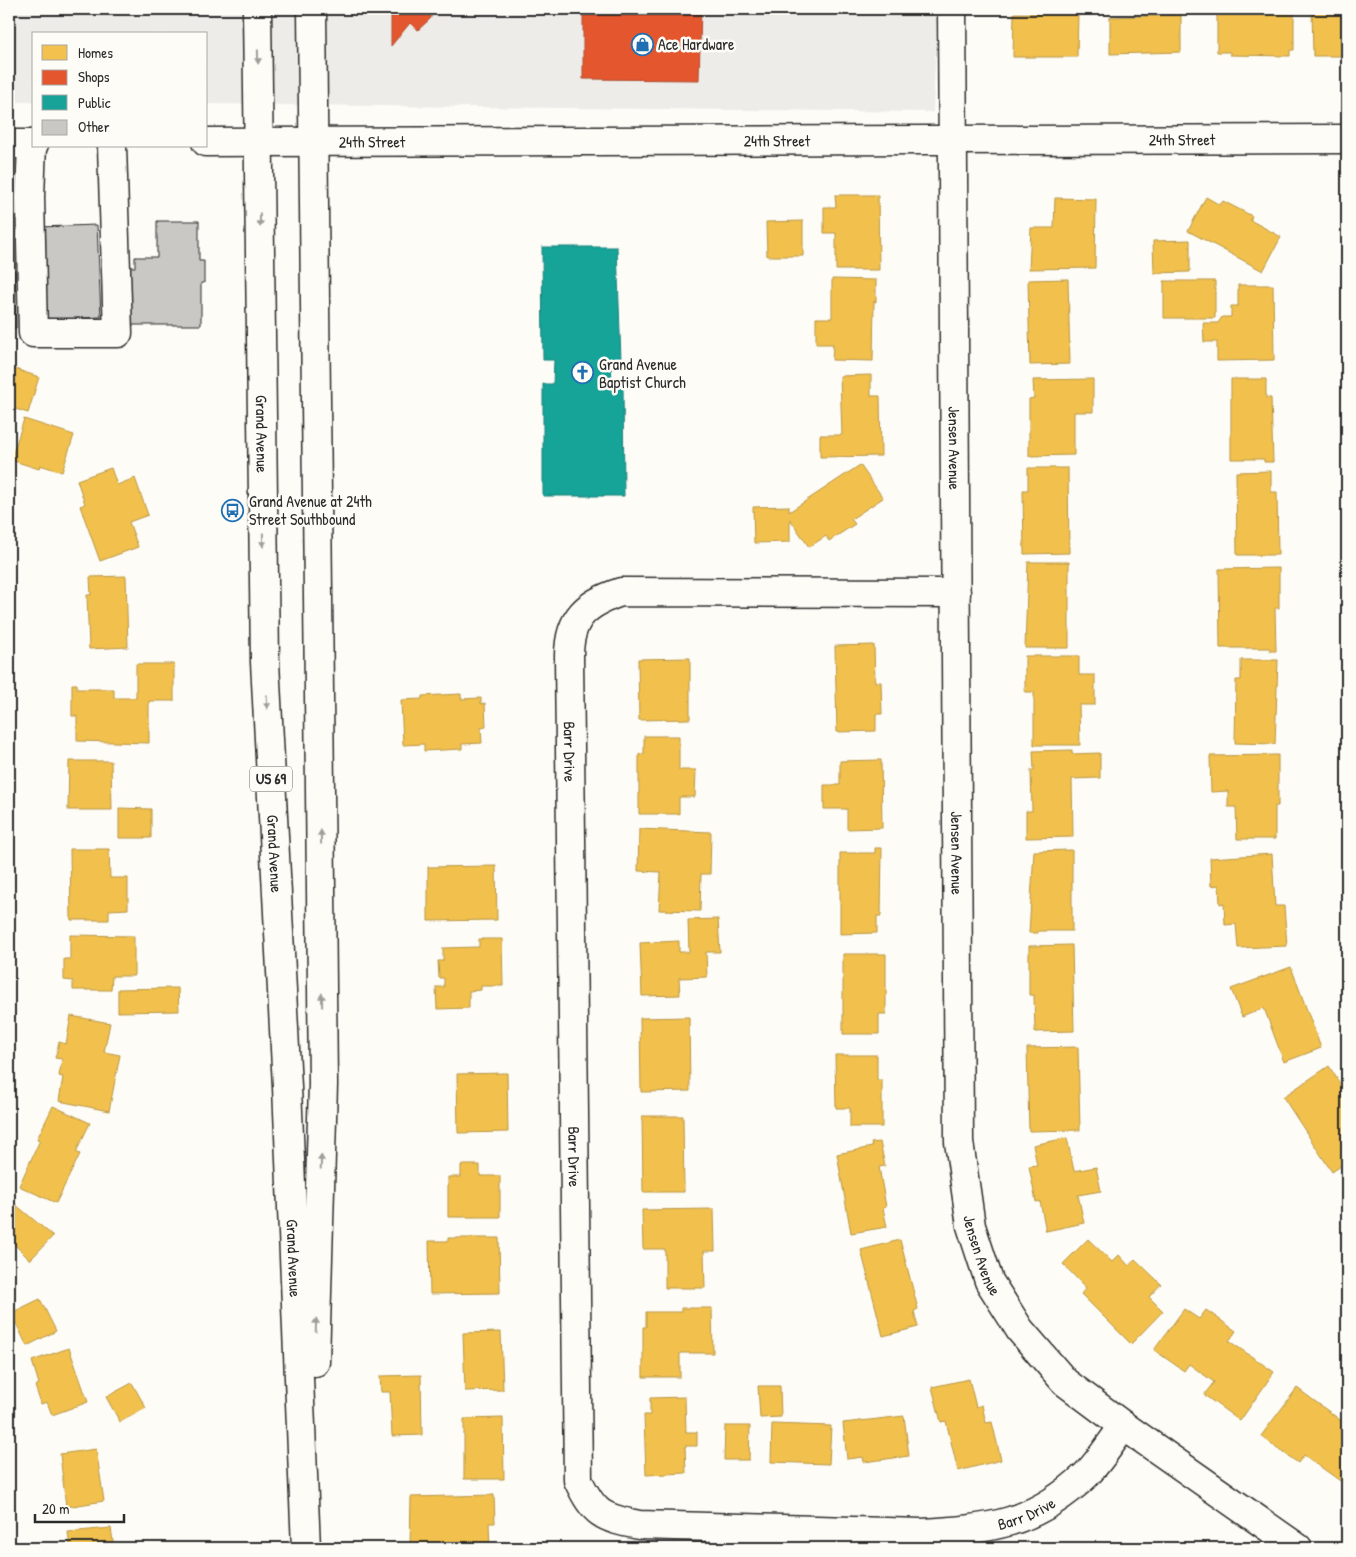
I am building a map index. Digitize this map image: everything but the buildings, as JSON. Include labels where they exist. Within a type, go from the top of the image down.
[{"type":"main road","name":"Grand Avenue","points":[[257,9],[265,662],[308,1548]]},
{"type":"main road","name":"Grand Avenue","points":[[308,1548],[323,1084],[312,9]]},
{"type":"main road","name":"Jensen Avenue","points":[[952,9],[959,1142],[971,1226],[989,1281],[1020,1330],[1066,1382],[1124,1426],[1298,1548]]},
{"type":"main road","name":"24th Street","points":[[208,142],[314,140],[1347,138]]},
{"type":"main road","points":[[25,144],[30,197],[33,333],[118,333],[112,148]]},
{"type":"main road","name":"Barr Drive","points":[[956,593],[621,592],[596,600],[578,617],[569,644],[578,1480],[589,1502],[611,1519],[639,1525],[921,1533],[968,1530],[1014,1522],[1051,1503],[1086,1474],[1124,1426]]},
{"type":"shaded area","points":[[9,9],[937,9],[933,112],[208,104],[208,32],[32,32],[32,102],[9,102]]},
{"type":"place","name":"Ace Hardware","points":[[642,44]]},
{"type":"place","name":"Grand Avenue Baptist Church","points":[[583,373]]},
{"type":"place","name":"Grand Avenue at 24th Street Southbound","points":[[233,510]]}]
